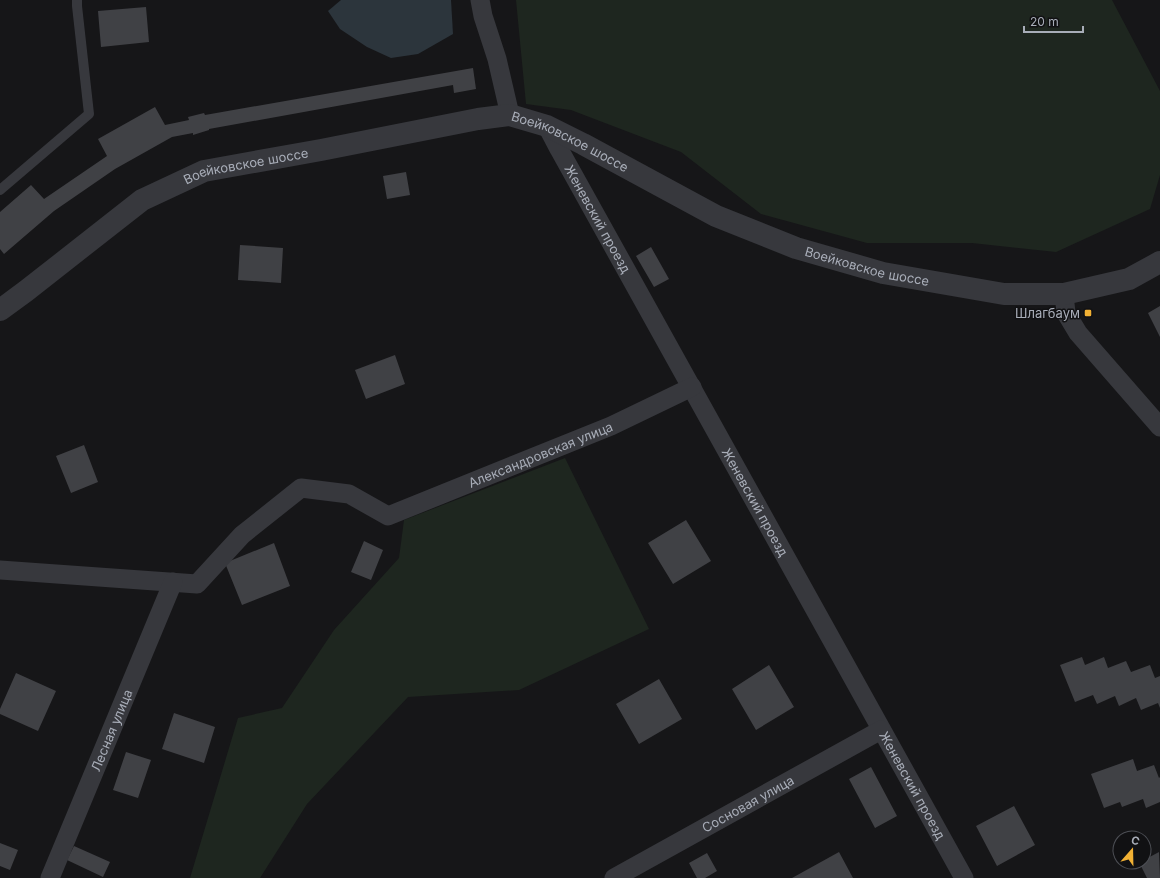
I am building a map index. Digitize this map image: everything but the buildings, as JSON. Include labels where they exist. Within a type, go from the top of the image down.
[{"type":"street","points":[[480,0],[483,16],[497,59],[510,115]]},
{"type":"street","name":"Воейковское шоссе","points":[[0,310],[142,200],[204,171],[478,119],[510,115],[547,126],[716,216],[796,248],[883,273],[1004,294],[1064,294],[1129,279],[1160,262]]},
{"type":"street","name":"Женевский проезд","points":[[547,126],[964,878]]},
{"type":"street","points":[[1064,294],[1066,313],[1078,333],[1160,427]]},
{"type":"street","name":"Александровская улица","points":[[173,582],[197,584],[242,535],[301,488],[349,494],[388,516],[612,426],[692,387]]},
{"type":"street","points":[[0,570],[173,582]]},
{"type":"street","name":"Лесная улица","points":[[50,878],[173,582]]},
{"type":"street","name":"Сосновая улица","points":[[614,878],[881,730]]},
{"type":"lane","points":[[0,190],[89,114],[77,6],[78,0]]},
{"type":"shaded area","points":[[341,0],[451,0],[453,34],[418,54],[391,58],[367,47],[340,29],[328,11]]},
{"type":"shaded area","points":[[516,0],[1112,0],[1160,91],[1160,175],[1150,209],[1056,252],[972,243],[867,243],[761,214],[681,152],[571,110],[526,104]]},
{"type":"shaded area","points":[[565,458],[649,629],[519,690],[408,697],[307,804],[260,878],[190,878],[238,718],[282,708],[334,630],[399,558],[404,520]]},
{"type":"place","name":"Шлагбаум","points":[[1088,313]]}]
